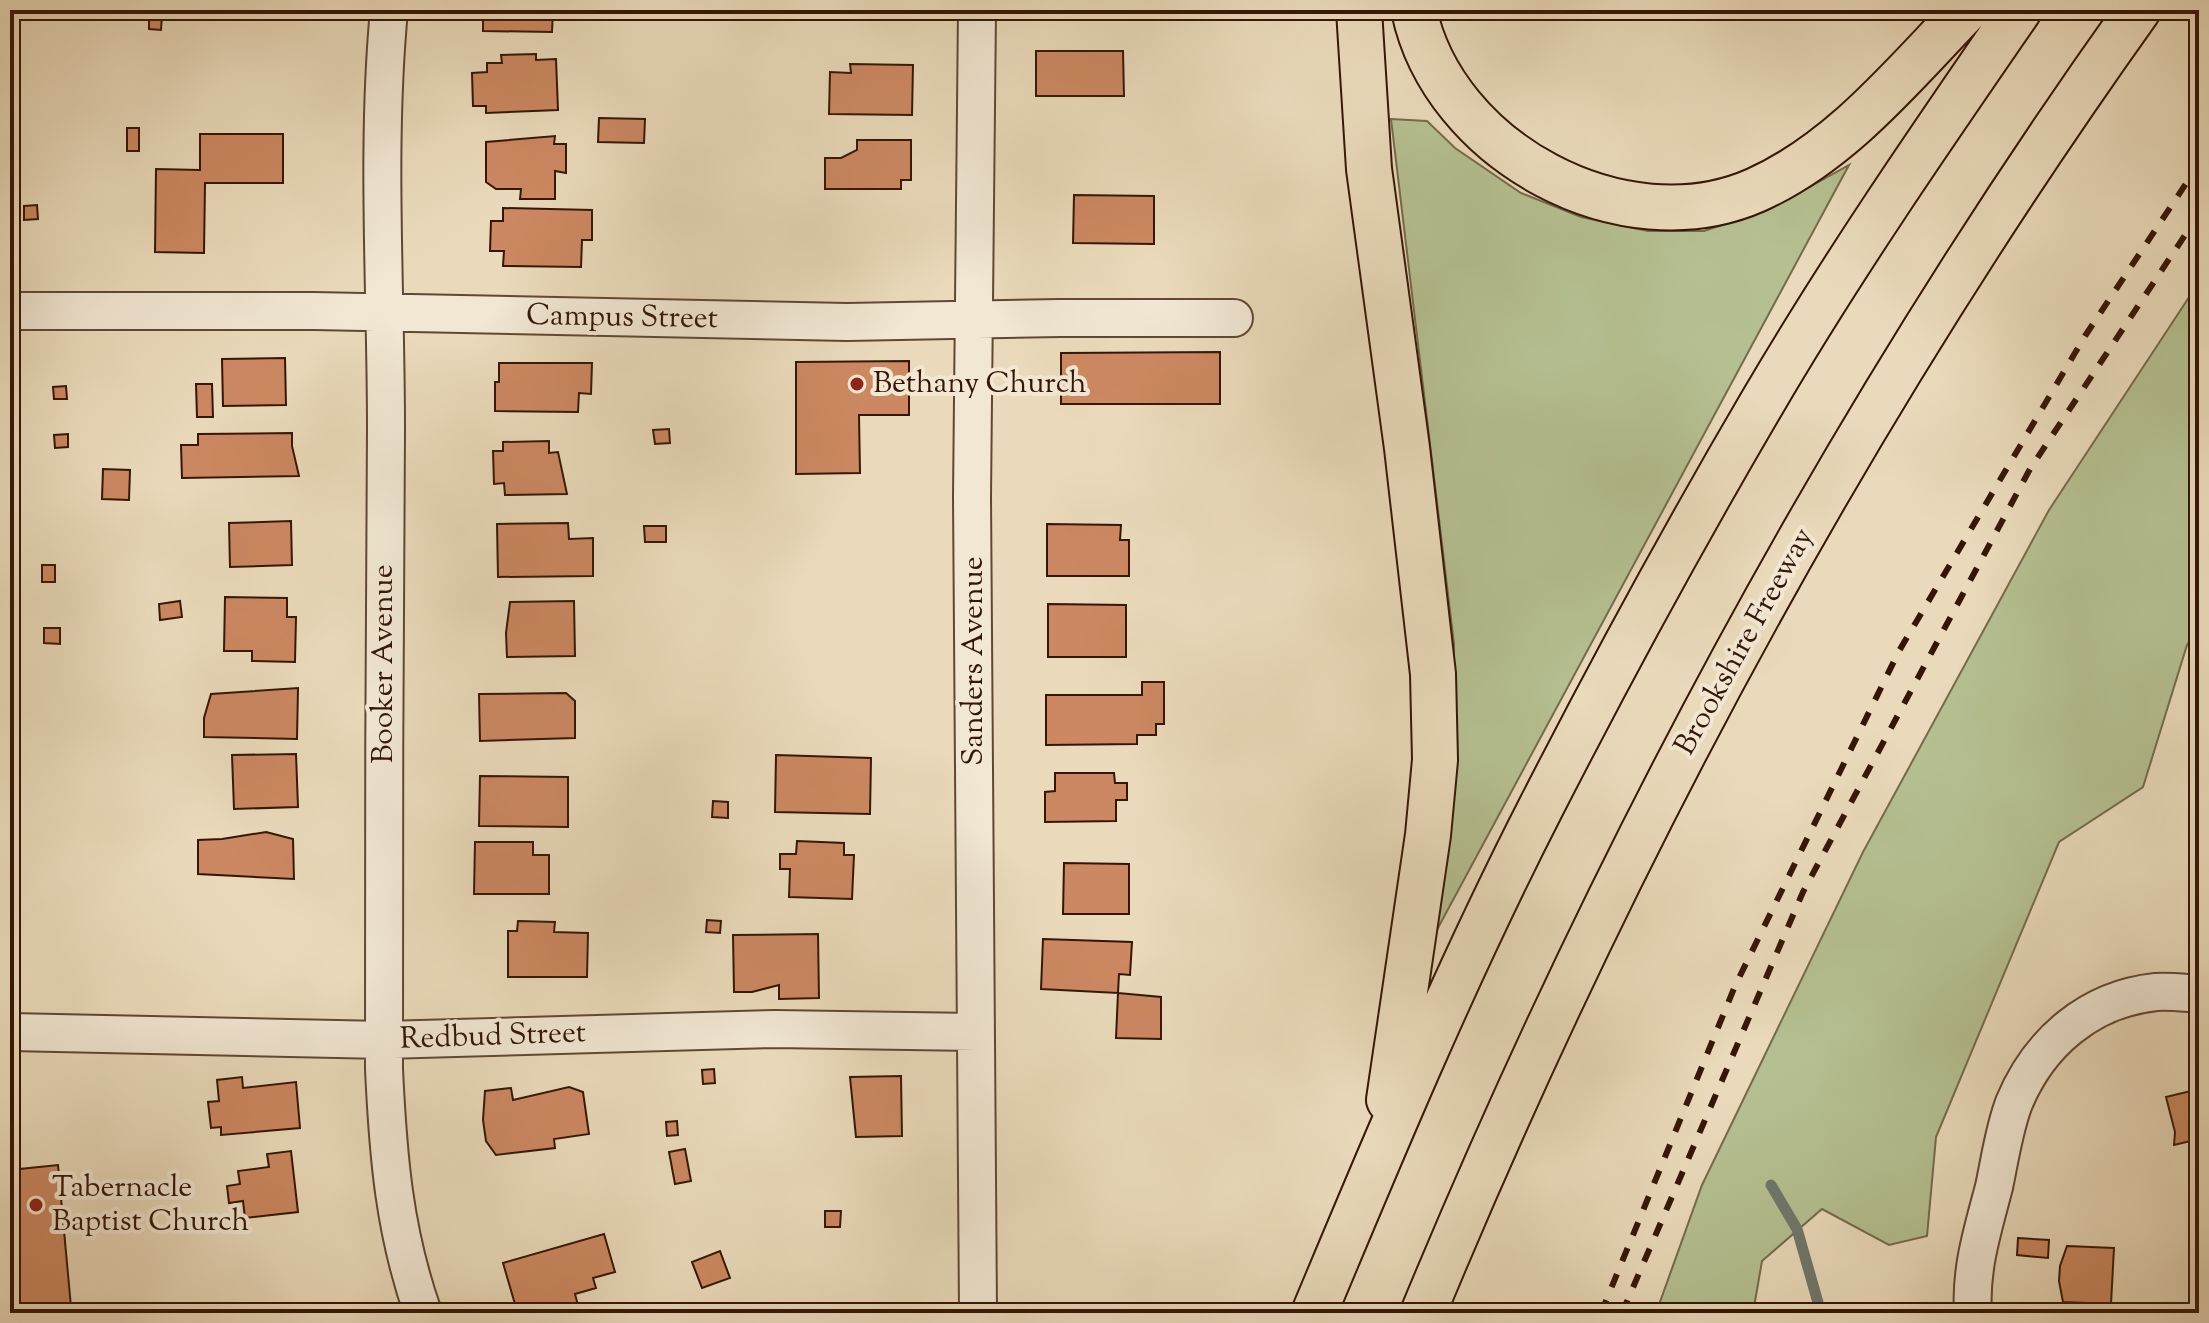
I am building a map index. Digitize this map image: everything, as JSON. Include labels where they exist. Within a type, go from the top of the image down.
[{"type":"highway","points":[[1359,10],[1369,169],[1407,448],[1433,674],[1435,760],[1428,835],[1381,1151]]},
{"type":"highway","points":[[1414,10],[1436,69],[1466,114],[1484,133],[1525,165],[1572,188],[1622,202],[1676,207],[1735,198],[1757,190],[1806,162],[1875,104],[1966,10]]},
{"type":"highway","points":[[1314,1313],[1381,1151],[1527,837],[1648,605],[1762,403],[1884,205],[2019,10]]},
{"type":"highway","name":"Brookshire Freeway","points":[[1423,1313],[1484,1167],[1579,959],[1629,856],[1736,654],[1849,455],[1969,260],[2138,10]]},
{"type":"street","name":"Booker Avenue","points":[[389,10],[383,313],[386,424],[384,1040],[391,1181],[404,1249],[423,1313]]},
{"type":"street","name":"Sanders Avenue","points":[[977,10],[972,497],[978,1313]]},
{"type":"street","name":"Campus Street","points":[[10,311],[314,311],[847,322],[1234,318]]},
{"type":"street","points":[[1973,1313],[1974,1268],[2014,1105],[2031,1068],[2057,1036],[2090,1011],[2113,1001],[2157,992],[2199,994]]},
{"type":"street","name":"Redbud Street","points":[[10,1032],[384,1040],[790,1029],[975,1032]]},
{"type":"green space","points":[[1391,119],[1427,121],[1455,148],[1521,193],[1581,217],[1648,231],[1704,231],[1770,209],[1849,165],[1432,939],[1454,719],[1454,644]]},
{"type":"green space","points":[[2199,282],[2199,628],[2187,645],[2143,787],[2059,842],[1936,1137],[1927,1236],[1889,1245],[1822,1209],[1762,1261],[1753,1313],[1656,1313],[1702,1185],[1863,852],[2049,510]]},
{"type":"building","points":[[483,10],[553,10],[552,32],[483,31]]},
{"type":"building","points":[[839,10],[889,10],[889,15],[839,14]]},
{"type":"building","points":[[149,14],[162,14],[161,30],[149,29]]},
{"type":"building","points":[[1036,51],[1123,51],[1124,96],[1036,96]]},
{"type":"building","points":[[536,54],[536,60],[556,59],[558,110],[486,113],[486,106],[473,106],[472,73],[487,72],[487,63],[502,63],[501,55]]},
{"type":"building","points":[[850,64],[913,65],[912,115],[829,114],[830,72],[851,73]]},
{"type":"building","points":[[599,118],[645,119],[644,143],[598,142]]},
{"type":"building","points":[[127,128],[139,128],[139,151],[127,151]]},
{"type":"building","points":[[200,134],[283,134],[283,183],[205,183],[204,253],[155,252],[156,169],[200,170]]},
{"type":"building","points":[[555,136],[554,144],[566,144],[566,173],[555,171],[555,199],[520,199],[521,189],[496,189],[486,182],[486,142]]},
{"type":"building","points":[[857,140],[911,140],[911,180],[901,180],[901,189],[825,189],[825,158],[841,158],[857,150]]},
{"type":"building","points":[[10,142],[18,143],[18,161],[10,161]]},
{"type":"building","points":[[1074,195],[1154,196],[1154,244],[1073,243]]},
{"type":"building","points":[[37,205],[38,219],[24,220],[24,206]]},
{"type":"building","points":[[503,208],[592,210],[592,240],[582,240],[581,267],[503,266],[504,251],[490,251],[491,221],[503,221]]},
{"type":"building","points":[[1220,352],[1220,404],[1061,404],[1061,353]]},
{"type":"building","points":[[285,358],[286,405],[223,406],[222,359]]},
{"type":"building","points":[[909,361],[909,415],[859,415],[860,473],[796,474],[796,362]]},
{"type":"building","points":[[499,363],[592,363],[591,394],[579,393],[578,412],[495,411],[495,382],[499,382]]},
{"type":"building","points":[[196,384],[212,384],[213,417],[197,417]]},
{"type":"building","points":[[66,386],[67,399],[54,399],[53,387]]},
{"type":"building","points":[[669,429],[670,443],[655,444],[653,430]]},
{"type":"building","points":[[292,433],[299,476],[182,478],[181,445],[198,445],[198,434]]},
{"type":"building","points":[[68,434],[68,447],[55,448],[54,435]]},
{"type":"building","points":[[549,441],[549,453],[558,452],[567,494],[505,495],[504,483],[494,484],[493,451],[503,451],[503,442]]},
{"type":"building","points":[[103,469],[130,470],[129,500],[102,499]]},
{"type":"building","points":[[291,521],[292,565],[230,567],[229,523]]},
{"type":"building","points":[[568,523],[569,539],[593,538],[593,576],[498,577],[497,524]]},
{"type":"building","points":[[1047,524],[1121,525],[1120,540],[1129,540],[1129,576],[1047,576]]},
{"type":"building","points":[[644,526],[666,526],[666,542],[645,542]]},
{"type":"building","points":[[42,565],[55,565],[55,582],[42,582]]},
{"type":"building","points":[[225,597],[287,598],[287,617],[296,617],[295,662],[252,661],[252,651],[224,651]]},
{"type":"building","points":[[180,601],[182,617],[160,620],[159,604]]},
{"type":"building","points":[[574,601],[575,656],[507,657],[510,602]]},
{"type":"building","points":[[1048,604],[1126,605],[1126,657],[1048,657]]},
{"type":"building","points":[[44,628],[60,628],[60,644],[44,643]]},
{"type":"building","points":[[1142,682],[1164,682],[1164,724],[1156,724],[1156,735],[1137,735],[1137,744],[1046,745],[1046,695],[1142,695]]},
{"type":"building","points":[[298,688],[297,739],[204,737],[204,718],[211,694]]},
{"type":"building","points":[[566,693],[575,701],[575,738],[480,741],[479,694]]},
{"type":"building","points":[[296,754],[298,807],[234,809],[232,755]]},
{"type":"building","points":[[776,755],[871,758],[870,814],[775,812]]},
{"type":"building","points":[[1055,773],[1114,773],[1115,783],[1127,783],[1127,800],[1116,800],[1116,821],[1045,822],[1045,792],[1055,791]]},
{"type":"building","points":[[480,776],[568,777],[568,827],[479,826]]},
{"type":"building","points":[[713,801],[728,802],[728,818],[712,817]]},
{"type":"building","points":[[266,832],[293,839],[294,879],[198,874],[198,840]]},
{"type":"building","points":[[797,841],[844,843],[844,855],[854,855],[852,899],[789,897],[790,869],[780,869],[780,854],[796,854]]},
{"type":"building","points":[[475,842],[533,842],[533,855],[549,855],[549,894],[474,894]]},
{"type":"building","points":[[1064,863],[1129,864],[1129,914],[1063,914]]},
{"type":"building","points":[[707,920],[721,921],[720,933],[706,932]]},
{"type":"building","points":[[518,921],[555,922],[554,932],[588,933],[587,977],[508,977],[508,931],[517,931]]},
{"type":"building","points":[[818,934],[819,998],[779,999],[779,985],[752,992],[734,992],[733,935]]},
{"type":"building","points":[[1043,939],[1132,942],[1130,975],[1119,974],[1118,993],[1041,989]]},
{"type":"building","points":[[1118,993],[1161,997],[1161,1039],[1116,1038]]},
{"type":"building","points":[[714,1069],[715,1083],[703,1084],[702,1070]]},
{"type":"building","points":[[901,1076],[902,1136],[856,1137],[850,1077]]},
{"type":"building","points":[[242,1077],[243,1088],[296,1082],[300,1128],[221,1135],[221,1127],[211,1128],[208,1102],[219,1101],[217,1080]]},
{"type":"building","points":[[569,1087],[583,1092],[589,1134],[554,1139],[555,1148],[496,1155],[486,1141],[483,1120],[485,1091],[511,1088],[513,1100]]},
{"type":"building","points":[[2199,1089],[2199,1139],[2174,1145],[2175,1132],[2166,1097]]},
{"type":"building","points":[[677,1121],[678,1135],[667,1136],[666,1122]]},
{"type":"building","points":[[685,1149],[691,1181],[675,1184],[669,1152]]},
{"type":"building","points":[[291,1151],[298,1212],[245,1218],[243,1201],[229,1203],[227,1186],[240,1184],[238,1171],[269,1167],[267,1154]]},
{"type":"building","name":"Tabernacle Baptist Church","points":[[58,1165],[71,1307],[10,1313],[10,1252],[14,1251],[13,1241],[10,1241],[10,1170]]},
{"type":"building","points":[[825,1211],[841,1211],[840,1227],[825,1227]]},
{"type":"building","points":[[604,1234],[615,1272],[593,1278],[596,1288],[575,1294],[579,1309],[567,1313],[530,1313],[528,1308],[517,1311],[503,1263]]},
{"type":"building","points":[[2018,1238],[2049,1240],[2048,1258],[2017,1255]]},
{"type":"building","points":[[2067,1246],[2114,1248],[2111,1304],[2063,1302],[2060,1266]]},
{"type":"building","points":[[720,1251],[730,1278],[702,1288],[692,1262]]},
{"type":"waterway","points":[[1771,1185],[1797,1229],[1821,1313]]},
{"type":"railway","points":[[1601,1313],[1735,986],[1899,651],[2085,336],[2199,164]]},
{"type":"railway","points":[[1622,1313],[1803,892],[2030,469],[2199,214]]},
{"type":"place","name":"Bethany Church","points":[[857,384]]},
{"type":"place","name":"Tabernacle Baptist Church","points":[[36,1205]]}]
